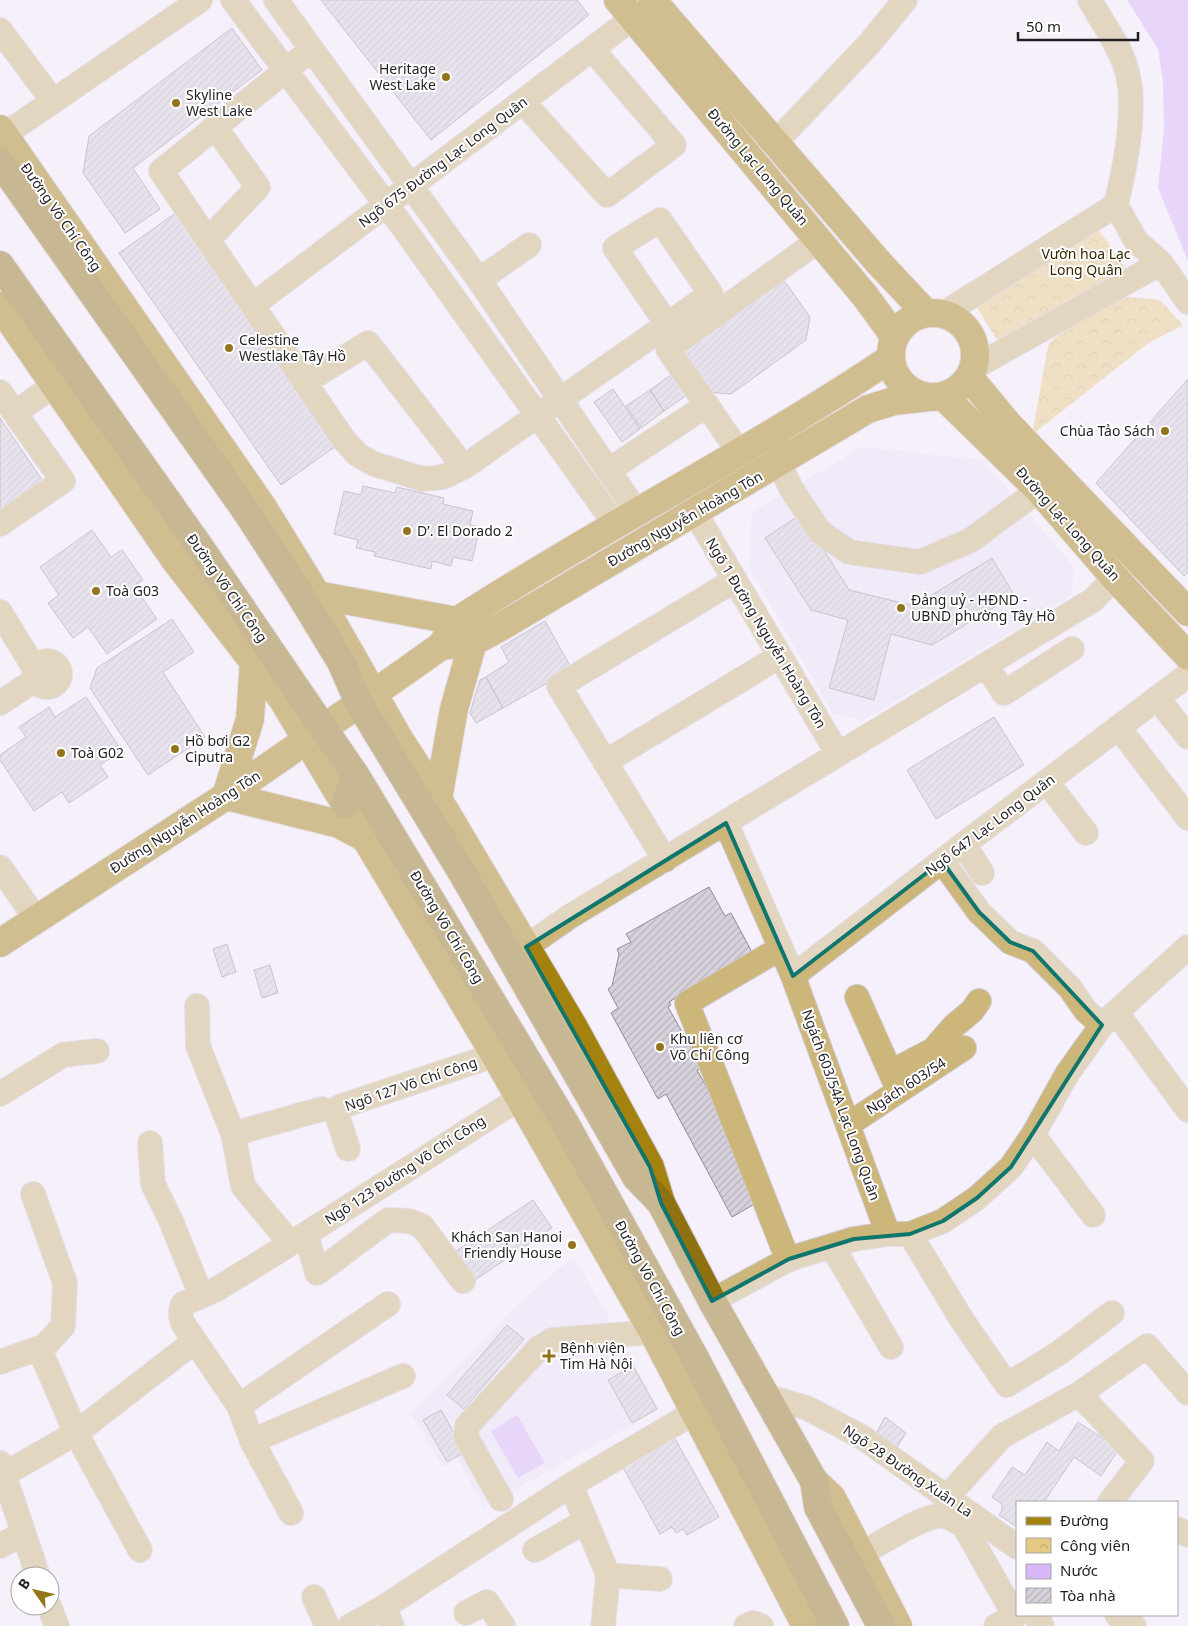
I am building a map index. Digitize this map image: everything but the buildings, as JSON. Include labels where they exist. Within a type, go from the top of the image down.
[{"type":"highway","name":"Đường Võ Chí Công","points":[[0,162],[342,651],[464,876],[636,1177],[661,1203],[712,1301],[814,1481],[818,1507],[881,1626]]},
{"type":"highway","name":"Đường Võ Chí Công","points":[[0,265],[315,733],[356,776],[564,1123],[695,1358],[835,1626]]},
{"type":"highway","points":[[366,698],[398,737]]},
{"type":"highway","points":[[283,700],[315,733]]},
{"type":"highway","points":[[345,804],[356,776]]},
{"type":"main road","name":"Đường Lạc Long Quân","points":[[635,6],[775,143],[935,314]]},
{"type":"main road","name":"Đường Lạc Long Quân","points":[[635,6],[819,240],[866,296],[893,348]]},
{"type":"main road","name":"Đường Võ Chí Công","points":[[2,132],[262,506],[317,595],[342,651]]},
{"type":"main road","name":"Đường Võ Chí Công","points":[[0,306],[175,560],[283,700]]},
{"type":"main road","points":[[935,314],[963,325],[975,346],[971,373],[962,386],[936,397],[918,395],[908,389],[893,370],[893,348],[903,326],[914,318],[935,314]]},
{"type":"main road","name":"Đường Nguyễn Hoàng Tôn","points":[[0,944],[226,796],[626,517],[825,402],[893,348]]},
{"type":"main road","name":"Đường Lạc Long Quân","points":[[971,373],[1007,423],[1188,612]]},
{"type":"main road","name":"Đường Lạc Long Quân","points":[[936,397],[1039,490],[1115,578],[1188,656]]},
{"type":"main road","name":"Đường Nguyễn Hoàng Tôn","points":[[465,631],[694,511],[779,464],[868,409],[894,401],[936,397]]},
{"type":"main road","points":[[317,595],[465,631],[438,798]]},
{"type":"main road","points":[[254,660],[250,719],[226,796],[339,824],[365,838]]},
{"type":"main road","name":"Đường Võ Chí Công","points":[[315,733],[345,804],[495,1055],[652,1332],[806,1626]]},
{"type":"main road","name":"Đường Võ Chí Công","points":[[398,737],[438,798],[573,1026],[650,1167],[661,1203]]},
{"type":"main road","name":"Đường Võ Chí Công","points":[[814,1481],[832,1498],[898,1626]]},
{"type":"street","points":[[2,132],[53,101],[200,0]]},
{"type":"street","points":[[233,0],[386,205],[538,414],[626,517]]},
{"type":"street","points":[[276,0],[410,188],[479,280],[609,470],[626,517]]},
{"type":"street","points":[[775,143],[869,44],[905,0]]},
{"type":"street","points":[[1090,0],[1126,66],[1130,81],[1129,133],[1124,172],[1116,205],[1136,241],[1161,263],[1188,302]]},
{"type":"street","name":"Ngõ 675 Đường Lạc Long Quân","points":[[253,305],[592,49],[635,6]]},
{"type":"street","points":[[0,30],[53,101]]},
{"type":"street","points":[[523,102],[607,195],[674,145],[592,49]]},
{"type":"street","points":[[311,50],[162,171],[344,440],[358,455],[374,464],[423,479],[442,477],[464,468],[667,324]]},
{"type":"street","points":[[208,240],[258,187],[215,127]]},
{"type":"street","points":[[935,314],[1116,205]]},
{"type":"street","points":[[739,452],[668,349],[819,240]]},
{"type":"street","points":[[479,280],[529,245]]},
{"type":"street","points":[[971,373],[1161,263]]},
{"type":"street","points":[[305,382],[368,343],[464,468]]},
{"type":"street","points":[[15,413],[54,386]]},
{"type":"street","points":[[0,392],[63,481],[0,524]]},
{"type":"street","points":[[609,470],[707,404]]},
{"type":"street","points":[[779,464],[792,490],[820,532],[849,552],[920,562],[971,540],[1039,490]]},
{"type":"street","name":"Ngõ 1 Đường Nguyễn Hoàng Tôn","points":[[694,511],[838,754]]},
{"type":"street","points":[[526,947],[570,917],[1093,600],[1136,556]]},
{"type":"street","points":[[665,860],[558,686],[735,580]]},
{"type":"street","points":[[0,612],[35,674],[0,703]]},
{"type":"street","points":[[986,664],[1004,693],[1072,649]]},
{"type":"street","points":[[605,762],[780,656]]},
{"type":"street","name":"Ngõ 647 Lạc Long Quân","points":[[793,976],[1188,675]]},
{"type":"street","points":[[1157,698],[1188,737]]},
{"type":"street","points":[[1118,727],[1188,818]]},
{"type":"street","points":[[1046,782],[1086,833]]},
{"type":"street","name":"Ngách 603/54A Lạc Long Quân","points":[[726,823],[793,976],[849,1124],[899,1234],[1007,1385],[1059,1353],[1112,1313]]},
{"type":"street","points":[[964,844],[982,873]]},
{"type":"street","points":[[942,861],[985,918],[1010,942],[1033,951],[1070,988],[1086,1011],[1109,1018],[1188,1110]]},
{"type":"street","points":[[0,867],[36,919]]},
{"type":"street","points":[[712,1301],[788,1260],[854,1239],[899,1234],[943,1221],[978,1198],[1011,1167],[1033,1134],[1057,1090],[1109,1018],[1188,947]]},
{"type":"street","points":[[781,948],[688,1003],[788,1260]]},
{"type":"street","points":[[857,997],[895,1082],[933,1050],[954,1026],[972,1012],[979,1001]]},
{"type":"street","points":[[197,1006],[198,1046],[234,1134],[242,1186],[298,1239],[317,1273],[388,1220],[409,1220],[422,1226],[463,1281]]},
{"type":"street","name":"Ngách 603/54","points":[[849,1124],[895,1082],[964,1048]]},
{"type":"street","points":[[0,1094],[63,1054],[97,1051]]},
{"type":"street","name":"Ngõ 127 Võ Chí Công","points":[[348,1149],[336,1112],[340,1107],[495,1055]]},
{"type":"street","name":"Ngõ 123 Đường Võ Chí Công","points":[[195,1341],[181,1319],[179,1312],[183,1304],[217,1288],[298,1239],[520,1098]]},
{"type":"street","points":[[234,1134],[322,1108]]},
{"type":"street","points":[[1033,1134],[1093,1215]]},
{"type":"street","points":[[150,1143],[153,1184],[171,1221],[201,1295]]},
{"type":"street","points":[[0,1362],[45,1346],[63,1326],[65,1283],[33,1194]]},
{"type":"street","points":[[832,1246],[891,1347]]},
{"type":"street","points":[[239,1406],[388,1304]]},
{"type":"street","points":[[501,1499],[466,1437],[467,1426],[539,1348],[552,1340],[652,1332]]},
{"type":"street","points":[[34,1566],[2,1469],[76,1433],[195,1341],[239,1406],[252,1441],[291,1513]]},
{"type":"street","points":[[948,1496],[1002,1436],[1079,1394],[1147,1346],[1188,1393]]},
{"type":"street","points":[[40,1348],[76,1433],[140,1550]]},
{"type":"street","points":[[252,1441],[403,1376]]},
{"type":"street","points":[[1079,1394],[1142,1462],[1111,1501]]},
{"type":"street","name":"Ngõ 28 Đường Xuân La","points":[[765,1396],[807,1408],[862,1437],[948,1496],[1016,1546]]},
{"type":"street","points":[[350,1626],[388,1616],[571,1485],[695,1412]]},
{"type":"street","points":[[571,1485],[608,1575],[603,1626]]},
{"type":"street","points":[[861,1554],[912,1526],[938,1516],[951,1518],[964,1526],[1016,1618],[1042,1626]]},
{"type":"street","points":[[535,1550],[586,1521]]},
{"type":"street","points":[[0,1546],[22,1534]]},
{"type":"street","points":[[608,1575],[660,1579]]},
{"type":"street","points":[[314,1597],[327,1626]]},
{"type":"street","points":[[466,1613],[487,1602],[503,1626]]},
{"type":"street","points":[[1119,1616],[1134,1626]]},
{"type":"street","points":[[746,1626],[753,1623],[761,1626]]},
{"type":"highlighted area","points":[[726,823],[793,976],[942,861],[979,912],[1010,942],[1033,951],[1102,1025],[1011,1167],[977,1198],[943,1221],[910,1234],[854,1239],[789,1259],[712,1301],[661,1203],[650,1167],[526,947]]},
{"type":"shaded area","points":[[862,447],[983,460],[1074,567],[1071,596],[864,720],[833,714],[749,567],[752,512]]},
{"type":"shaded area","name":"Bệnh viện Tim Hà Nội","points":[[574,1256],[660,1409],[483,1507],[458,1459],[442,1467],[411,1414],[519,1303]]},
{"type":"green space","name":"Vườn hoa Lạc Long Quân","points":[[1096,226],[1125,268],[999,343],[974,303]]},
{"type":"green space","points":[[1118,296],[1160,300],[1183,325],[1147,344],[1032,435],[1048,346],[1053,339]]},
{"type":"water","points":[[1127,0],[1188,0],[1188,261],[1158,188],[1164,129],[1163,81],[1158,49]]},
{"type":"water","points":[[517,1415],[545,1463],[518,1478],[491,1431]]},
{"type":"place","name":"Heritage West Lake","points":[[446,77]]},
{"type":"place","name":"Skyline West Lake","points":[[176,103]]},
{"type":"place","name":"Celestine Westlake Tây Hồ","points":[[229,348]]},
{"type":"place","name":"Chùa Tảo Sách","points":[[1165,431]]},
{"type":"place","name":"D’. El Dorado 2","points":[[407,531]]},
{"type":"place","name":"Toà G03","points":[[96,591]]},
{"type":"place","name":"Đảng uỷ - HĐND - UBND phường Tây Hồ","points":[[901,608]]},
{"type":"place","name":"Hồ bơi G2 Ciputra","points":[[175,749]]},
{"type":"place","name":"Toà G02","points":[[61,753]]},
{"type":"place","name":"Khu liên cơ Võ Chí Công","points":[[660,1047]]},
{"type":"place","name":"Khách Sạn Hanoi Friendly House","points":[[572,1245]]},
{"type":"place","name":"Bệnh viện Tim Hà Nội","points":[[549,1356]]}]
